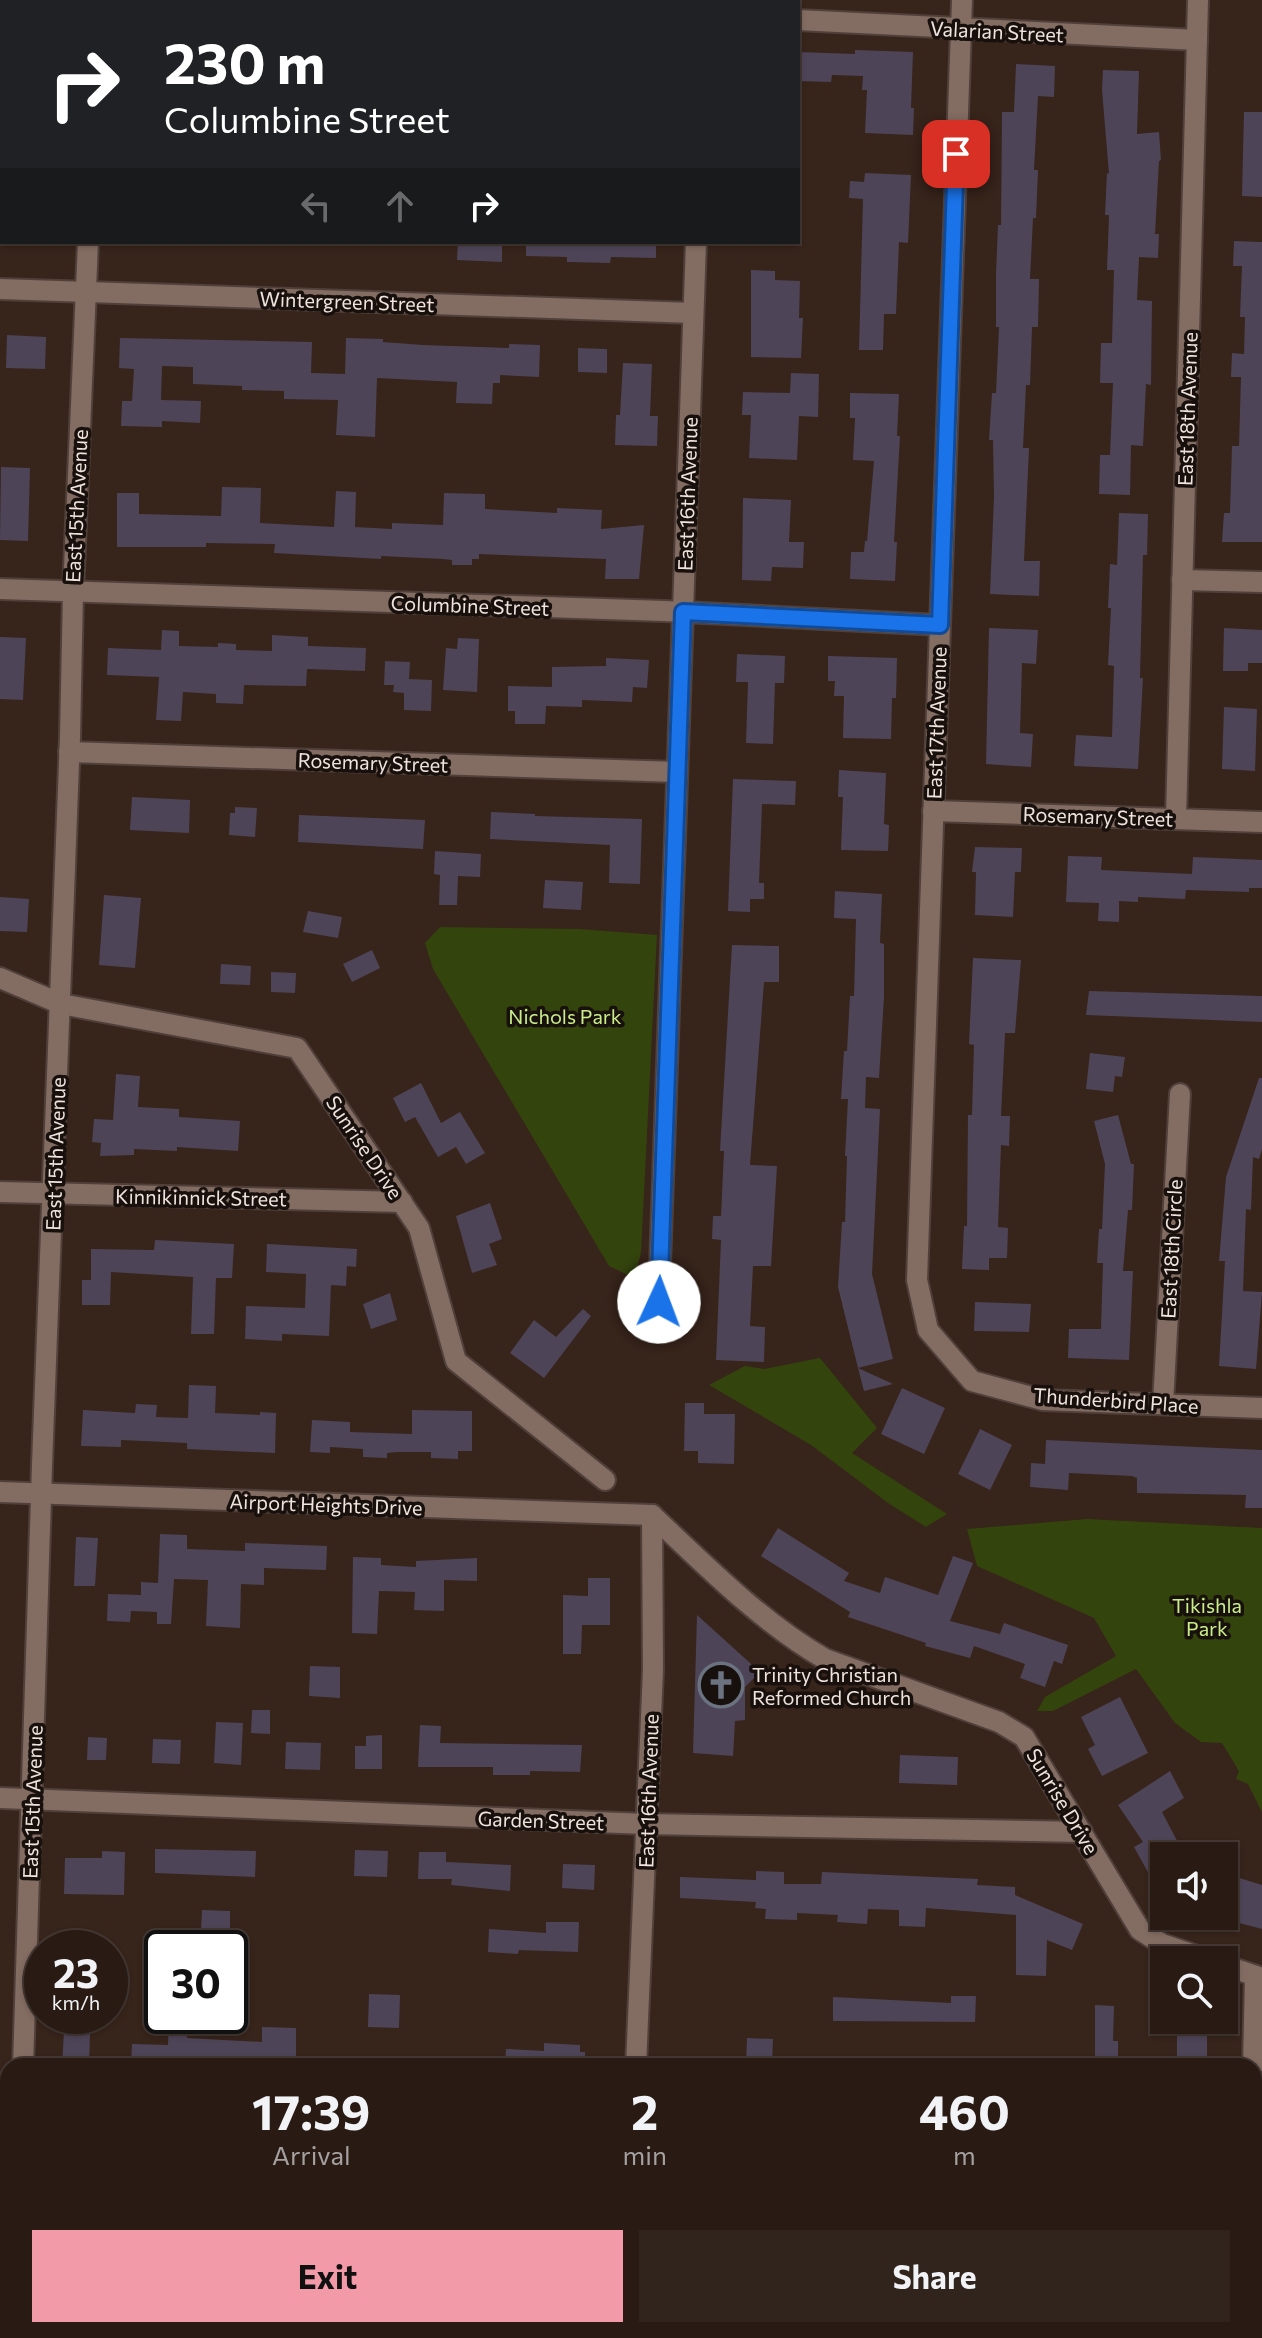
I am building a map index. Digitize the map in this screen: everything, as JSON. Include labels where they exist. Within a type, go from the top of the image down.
[{"type":"street","name":"East 17th Avenue","points":[[962,0],[917,1280],[928,1330],[972,1381]]},
{"type":"street","name":"East 18th Avenue","points":[[1176,818],[1198,0]]},
{"type":"street","name":"Valarian Street","points":[[800,20],[1197,40]]},
{"type":"street","name":"East 15th Avenue","points":[[23,2058],[73,592],[88,244]]},
{"type":"street","name":"East 16th Avenue","points":[[658,1322],[696,244]]},
{"type":"street","name":"Wintergreen Street","points":[[0,289],[693,313]]},
{"type":"street","points":[[1182,580],[1262,582]]},
{"type":"street","name":"Columbine Street","points":[[0,589],[683,612],[940,625]]},
{"type":"street","name":"Rosemary Street","points":[[69,752],[677,772]]},
{"type":"street","name":"Rosemary Street","points":[[933,811],[1262,822]]},
{"type":"street","name":"Sunrise Drive","points":[[0,978],[61,1004],[297,1048],[419,1228],[456,1361],[605,1480]]},
{"type":"street","name":"East 18th Circle","points":[[1163,1404],[1180,1094]]},
{"type":"street","name":"Kinnikinnick Street","points":[[0,1192],[402,1202]]},
{"type":"street","name":"Thunderbird Place","points":[[972,1381],[1043,1400],[1262,1408]]},
{"type":"street","name":"Airport Heights Drive","points":[[0,1492],[652,1515]]},
{"type":"street","name":"East 16th Avenue","points":[[636,2058],[653,1670],[652,1515]]},
{"type":"street","name":"Sunrise Drive","points":[[652,1515],[713,1572],[803,1646],[825,1659],[999,1722],[1024,1737],[1140,1930],[1168,1946]]},
{"type":"street","name":"Garden Street","points":[[0,1798],[646,1824],[1082,1832]]},
{"type":"street","points":[[1238,1970],[1259,1977],[1254,2058]]},
{"type":"green space","name":"Nichols Park","points":[[440,927],[579,929],[657,935],[641,1253],[634,1278],[609,1266],[433,969],[425,943]]},
{"type":"green space","points":[[820,1358],[877,1428],[852,1453],[947,1514],[926,1527],[888,1503],[811,1445],[709,1385],[745,1366],[764,1369]]},
{"type":"green space","name":"Tikishla Park","points":[[1087,1519],[1262,1528],[1262,1812],[1248,1784],[1236,1779],[1239,1771],[1222,1743],[1201,1742],[1175,1723],[1136,1669],[1053,1711],[1037,1711],[1045,1697],[1116,1656],[1094,1618],[977,1566],[967,1529]]},
{"type":"building","points":[[855,50],[913,52],[913,135],[865,133],[867,90],[862,90],[863,76],[832,75],[831,82],[800,81],[800,52],[855,54]]},
{"type":"building","points":[[1016,64],[1055,66],[1054,97],[1038,96],[1034,170],[1038,170],[1036,218],[1033,218],[1030,279],[1039,279],[1038,327],[1032,327],[1023,448],[1029,448],[1024,561],[1040,561],[1039,596],[990,594],[994,497],[993,440],[989,440],[992,393],[996,393],[999,327],[996,327],[996,274],[998,225],[1001,225],[1002,112],[1014,112]]},
{"type":"building","points":[[1103,70],[1139,71],[1137,134],[1159,132],[1161,160],[1155,234],[1159,234],[1158,258],[1139,257],[1137,300],[1152,301],[1151,385],[1146,384],[1143,446],[1131,445],[1130,495],[1099,494],[1100,455],[1110,455],[1113,383],[1100,383],[1101,343],[1112,343],[1114,270],[1107,270],[1109,215],[1105,215],[1109,174]]},
{"type":"building","points":[[1244,112],[1262,112],[1262,197],[1242,196]]},
{"type":"building","points":[[865,173],[911,175],[908,243],[899,242],[896,314],[884,314],[883,350],[859,350],[863,199],[849,198],[850,181],[864,182]]},
{"type":"building","points":[[1234,241],[1262,242],[1262,542],[1222,542],[1224,513],[1230,513],[1232,446],[1239,446],[1241,377],[1231,377],[1232,353],[1244,354],[1245,317],[1240,317],[1242,266],[1233,266]]},
{"type":"building","points":[[458,244],[502,244],[502,262],[457,260]]},
{"type":"building","points":[[526,244],[656,244],[656,258],[611,257],[610,263],[567,262],[567,257],[526,256]]},
{"type":"building","points":[[751,270],[775,271],[775,280],[800,281],[799,318],[803,318],[801,358],[751,357]]},
{"type":"building","points":[[7,335],[46,337],[45,369],[6,368]]},
{"type":"building","points":[[120,338],[312,342],[311,373],[345,374],[346,338],[423,345],[509,348],[509,344],[540,345],[539,377],[500,375],[500,383],[493,383],[492,404],[456,403],[457,382],[377,378],[375,437],[336,435],[338,400],[284,399],[284,391],[193,384],[193,367],[162,366],[161,400],[201,401],[200,423],[162,421],[162,427],[121,426],[122,401],[132,401],[134,369],[119,368]]},
{"type":"building","points":[[578,348],[607,349],[607,373],[578,372]]},
{"type":"building","points":[[623,363],[652,364],[650,416],[658,416],[657,446],[615,445]]},
{"type":"building","points":[[791,373],[819,374],[818,417],[799,416],[797,460],[749,458],[751,415],[742,415],[743,392],[790,393]]},
{"type":"building","points":[[850,393],[899,394],[895,581],[850,579],[851,552],[864,552],[867,541],[874,461],[853,460],[855,418],[850,418]]},
{"type":"building","points":[[1,467],[30,468],[28,541],[0,540]]},
{"type":"building","points":[[222,487],[261,488],[260,523],[334,527],[336,491],[356,492],[355,527],[392,529],[392,523],[443,525],[444,493],[485,494],[485,509],[557,513],[557,508],[602,510],[601,529],[644,525],[639,579],[605,579],[606,559],[479,554],[479,559],[472,559],[472,565],[452,565],[452,560],[443,559],[274,553],[275,544],[117,547],[117,493],[139,493],[139,514],[221,516]]},
{"type":"building","points":[[743,498],[791,500],[789,542],[804,542],[803,568],[772,567],[771,581],[742,580]]},
{"type":"building","points":[[1119,513],[1148,514],[1147,555],[1143,555],[1140,678],[1143,678],[1138,769],[1074,766],[1076,735],[1112,737],[1114,666],[1108,665],[1111,608],[1108,608],[1110,564],[1117,565]]},
{"type":"building","points":[[989,628],[1038,630],[1036,664],[1022,663],[1020,733],[1033,734],[1031,767],[986,764]]},
{"type":"building","points":[[1224,628],[1262,630],[1262,663],[1248,663],[1248,671],[1223,671]]},
{"type":"building","points":[[162,630],[179,631],[179,646],[218,647],[218,643],[236,644],[236,650],[272,651],[272,635],[308,637],[308,646],[366,648],[365,671],[307,669],[306,686],[244,685],[243,704],[216,703],[216,694],[183,692],[181,721],[156,720],[159,677],[107,675],[108,648],[161,650]]},
{"type":"building","points":[[0,637],[26,638],[23,700],[0,699]]},
{"type":"building","points":[[458,638],[479,639],[477,692],[443,690],[446,648],[457,649]]},
{"type":"building","points":[[737,654],[785,656],[784,683],[775,683],[773,744],[746,743],[748,682],[736,682]]},
{"type":"building","points":[[828,656],[897,658],[891,739],[843,738],[844,696],[834,696],[835,681],[828,681]]},
{"type":"building","points":[[606,658],[649,660],[647,688],[633,687],[632,702],[582,700],[582,707],[546,706],[545,724],[515,724],[515,711],[508,711],[508,686],[552,687],[552,667],[606,666]]},
{"type":"building","points":[[385,661],[410,662],[409,679],[432,680],[431,711],[404,710],[404,693],[393,692],[394,685],[384,685]]},
{"type":"building","points":[[1224,707],[1257,709],[1255,771],[1222,769]]},
{"type":"building","points":[[839,770],[886,773],[884,824],[889,825],[888,851],[841,850],[843,797],[838,797]]},
{"type":"building","points":[[733,779],[796,781],[795,805],[762,804],[759,883],[764,883],[764,899],[750,899],[750,912],[728,911]]},
{"type":"building","points":[[132,797],[190,800],[189,833],[130,830]]},
{"type":"building","points":[[235,807],[257,808],[255,837],[229,835],[230,813],[235,813]]},
{"type":"building","points":[[491,812],[642,819],[640,884],[609,883],[610,845],[490,839]]},
{"type":"building","points":[[299,815],[425,820],[423,849],[298,842]]},
{"type":"building","points":[[975,847],[1022,848],[1021,872],[1015,872],[1013,917],[975,915],[976,872],[972,872]]},
{"type":"building","points":[[435,851],[481,854],[480,877],[458,876],[457,905],[439,905],[440,875],[434,874]]},
{"type":"building","points":[[1068,856],[1102,857],[1101,870],[1192,874],[1193,857],[1262,860],[1262,888],[1249,888],[1249,892],[1186,890],[1185,899],[1138,897],[1138,902],[1119,901],[1119,922],[1098,921],[1099,903],[1066,902]]},
{"type":"building","points":[[545,880],[583,882],[581,910],[543,908]]},
{"type":"building","points":[[835,891],[882,894],[880,943],[884,944],[884,997],[879,1078],[866,1077],[865,1108],[880,1109],[872,1274],[893,1359],[858,1368],[838,1287],[842,1222],[845,1222],[848,1099],[841,1099],[850,996],[854,996],[856,919],[834,918]]},
{"type":"building","points":[[104,895],[141,898],[135,968],[99,965]]},
{"type":"building","points":[[0,897],[29,899],[27,932],[0,931]]},
{"type":"building","points":[[308,911],[342,917],[338,938],[303,932]]},
{"type":"building","points":[[732,945],[779,946],[779,982],[764,982],[750,1165],[777,1166],[771,1266],[753,1266],[750,1326],[765,1327],[764,1362],[716,1360],[721,1240],[712,1239],[713,1216],[721,1216],[724,1151],[720,1151]]},
{"type":"building","points":[[372,950],[380,968],[352,982],[343,964]]},
{"type":"building","points":[[973,958],[1021,960],[1015,1033],[1005,1033],[1001,1116],[1010,1116],[1009,1146],[1001,1145],[998,1227],[1008,1228],[1007,1258],[989,1258],[989,1270],[962,1269],[964,1226],[967,1226],[968,1115],[972,1115],[974,1045],[969,1044]]},
{"type":"building","points":[[221,964],[251,966],[250,985],[220,984]]},
{"type":"building","points":[[271,972],[296,973],[295,993],[271,992]]},
{"type":"building","points":[[1089,991],[1262,996],[1262,1022],[1086,1015]]},
{"type":"building","points":[[1090,1053],[1125,1057],[1122,1077],[1115,1076],[1113,1092],[1086,1089]]},
{"type":"building","points":[[116,1074],[140,1076],[138,1107],[179,1109],[179,1117],[240,1121],[238,1151],[177,1147],[177,1151],[134,1149],[134,1155],[100,1156],[101,1143],[92,1142],[94,1119],[113,1120]]},
{"type":"building","points":[[1259,1078],[1262,1078],[1262,1149],[1259,1159],[1253,1157],[1251,1210],[1246,1209],[1243,1291],[1262,1292],[1256,1369],[1219,1366],[1225,1261],[1219,1261],[1226,1177]]},
{"type":"building","points":[[421,1083],[441,1123],[460,1112],[485,1153],[466,1164],[456,1147],[438,1157],[415,1117],[405,1122],[393,1098]]},
{"type":"building","points":[[1118,1115],[1131,1164],[1134,1164],[1132,1210],[1128,1210],[1123,1271],[1133,1271],[1129,1360],[1068,1358],[1069,1329],[1101,1329],[1103,1263],[1097,1263],[1105,1164],[1094,1121]]},
{"type":"building","points":[[490,1203],[502,1239],[489,1244],[497,1265],[472,1273],[456,1216]]},
{"type":"building","points":[[155,1240],[234,1244],[232,1278],[216,1278],[214,1334],[191,1334],[193,1277],[111,1272],[110,1305],[82,1305],[82,1280],[91,1280],[91,1249],[154,1250]]},
{"type":"building","points":[[267,1244],[357,1249],[356,1267],[347,1266],[346,1286],[331,1285],[329,1336],[282,1334],[282,1341],[245,1339],[246,1306],[305,1308],[306,1274],[266,1272]]},
{"type":"building","points":[[390,1293],[397,1320],[371,1329],[363,1304]]},
{"type":"building","points":[[975,1302],[1031,1304],[1029,1332],[974,1331]]},
{"type":"building","points":[[583,1309],[591,1316],[544,1378],[510,1353],[534,1320],[556,1337]]},
{"type":"building","points":[[858,1368],[893,1384],[864,1391]]},
{"type":"building","points":[[189,1385],[216,1386],[215,1413],[276,1413],[275,1453],[187,1449],[187,1443],[121,1440],[121,1447],[81,1446],[83,1410],[135,1413],[136,1404],[157,1405],[156,1417],[188,1418]]},
{"type":"building","points":[[902,1388],[945,1408],[924,1454],[881,1434]]},
{"type":"building","points":[[685,1403],[704,1403],[704,1414],[735,1414],[734,1464],[698,1463],[698,1451],[684,1451]]},
{"type":"building","points":[[412,1410],[472,1411],[472,1451],[458,1451],[458,1459],[431,1458],[431,1452],[387,1453],[387,1458],[363,1457],[363,1449],[330,1447],[330,1453],[310,1452],[312,1420],[350,1422],[350,1432],[412,1434]]},
{"type":"building","points":[[980,1429],[1012,1445],[990,1490],[958,1474]]},
{"type":"building","points":[[1046,1440],[1262,1450],[1262,1508],[1245,1508],[1246,1495],[1137,1493],[1137,1478],[1132,1476],[1069,1473],[1068,1490],[1030,1487],[1031,1463],[1045,1464]]},
{"type":"building","points":[[778,1528],[849,1573],[844,1581],[880,1593],[885,1577],[938,1595],[953,1556],[973,1563],[950,1621],[1000,1634],[1004,1623],[1068,1645],[1062,1664],[1054,1661],[1045,1687],[1020,1678],[1025,1664],[974,1646],[970,1658],[925,1646],[926,1643],[848,1617],[850,1612],[761,1556]]},
{"type":"building","points":[[160,1534],[187,1535],[187,1549],[245,1551],[245,1543],[327,1546],[326,1570],[264,1568],[264,1585],[241,1584],[240,1628],[206,1626],[208,1580],[174,1579],[171,1624],[157,1624],[157,1612],[131,1611],[130,1622],[107,1621],[108,1594],[141,1595],[141,1582],[158,1583]]},
{"type":"building","points":[[76,1537],[98,1538],[95,1586],[74,1586]]},
{"type":"building","points":[[353,1557],[381,1558],[381,1565],[416,1567],[416,1561],[477,1558],[477,1581],[444,1580],[444,1611],[414,1610],[415,1592],[379,1591],[377,1634],[352,1633]]},
{"type":"building","points":[[588,1578],[610,1578],[610,1625],[582,1625],[581,1654],[563,1654],[563,1595],[588,1596]]},
{"type":"building","name":"Trinity Christian Reformed Church","points":[[697,1615],[760,1672],[745,1687],[745,1720],[735,1721],[733,1756],[693,1753]]},
{"type":"building","points":[[310,1666],[340,1667],[340,1698],[309,1696]]},
{"type":"building","points":[[1120,1697],[1148,1753],[1102,1776],[1088,1749],[1095,1745],[1081,1717]]},
{"type":"building","points":[[252,1710],[270,1710],[270,1734],[251,1733]]},
{"type":"building","points":[[216,1722],[243,1723],[241,1765],[214,1763]]},
{"type":"building","points":[[420,1725],[441,1726],[440,1743],[582,1745],[580,1772],[530,1771],[530,1775],[493,1775],[493,1767],[418,1767]]},
{"type":"building","points":[[382,1735],[382,1769],[355,1769],[355,1746],[366,1746],[366,1736]]},
{"type":"building","points":[[88,1737],[107,1738],[106,1760],[87,1760]]},
{"type":"building","points":[[153,1739],[181,1740],[180,1764],[152,1763]]},
{"type":"building","points":[[286,1742],[321,1743],[320,1770],[285,1769]]},
{"type":"building","points":[[900,1755],[958,1757],[957,1785],[899,1783]]},
{"type":"building","points":[[1170,1771],[1184,1798],[1162,1812],[1178,1842],[1150,1842],[1150,1876],[1134,1847],[1143,1842],[1118,1805]]},
{"type":"building","points":[[155,1849],[256,1851],[255,1877],[155,1873]]},
{"type":"building","points":[[355,1850],[388,1851],[387,1877],[354,1876]]},
{"type":"building","points":[[102,1851],[125,1852],[124,1895],[64,1894],[65,1858],[102,1858]]},
{"type":"building","points":[[419,1852],[446,1852],[446,1862],[511,1865],[510,1891],[451,1885],[452,1879],[418,1879]]},
{"type":"building","points":[[563,1864],[595,1865],[594,1890],[562,1888]]},
{"type":"building","points":[[756,1871],[784,1872],[784,1884],[821,1884],[822,1872],[978,1879],[977,1885],[1015,1887],[1015,1895],[1083,1924],[1072,1950],[1047,1940],[1046,1976],[1016,1975],[1016,1915],[926,1908],[925,1927],[899,1926],[899,1910],[868,1909],[867,1924],[837,1922],[838,1915],[797,1913],[797,1920],[765,1919],[766,1909],[755,1908],[756,1902],[680,1898],[680,1877],[756,1880]]},
{"type":"building","points":[[1238,1878],[1262,1885],[1262,1929],[1238,1923]]},
{"type":"building","points":[[202,1910],[230,1911],[230,1930],[201,1930]]},
{"type":"building","points":[[546,1922],[579,1922],[578,1952],[488,1952],[489,1929],[546,1933]]},
{"type":"building","points":[[369,1994],[400,1995],[399,2028],[368,2027]]},
{"type":"building","points":[[951,1996],[976,1996],[975,2022],[833,2021],[833,1997],[951,2003]]},
{"type":"building","points":[[1095,2005],[1114,2006],[1113,2041],[1118,2041],[1118,2058],[1095,2058]]},
{"type":"building","points":[[262,2027],[296,2028],[296,2058],[131,2058],[132,2044],[168,2045],[168,2034],[187,2034],[187,2038],[262,2042]]},
{"type":"building","points":[[64,2034],[90,2034],[89,2058],[62,2058]]},
{"type":"building","points":[[1177,2034],[1207,2034],[1207,2058],[1177,2058]]},
{"type":"building","points":[[747,2038],[773,2039],[772,2058],[746,2058]]},
{"type":"building","points":[[544,2043],[580,2045],[580,2052],[585,2052],[585,2058],[505,2058],[506,2049],[544,2051]]},
{"type":"place","name":"Trinity Christian Reformed Church","points":[[721,1685]]},
{"type":"route","points":[[659,1302],[683,612],[940,625],[956,154]]}]
